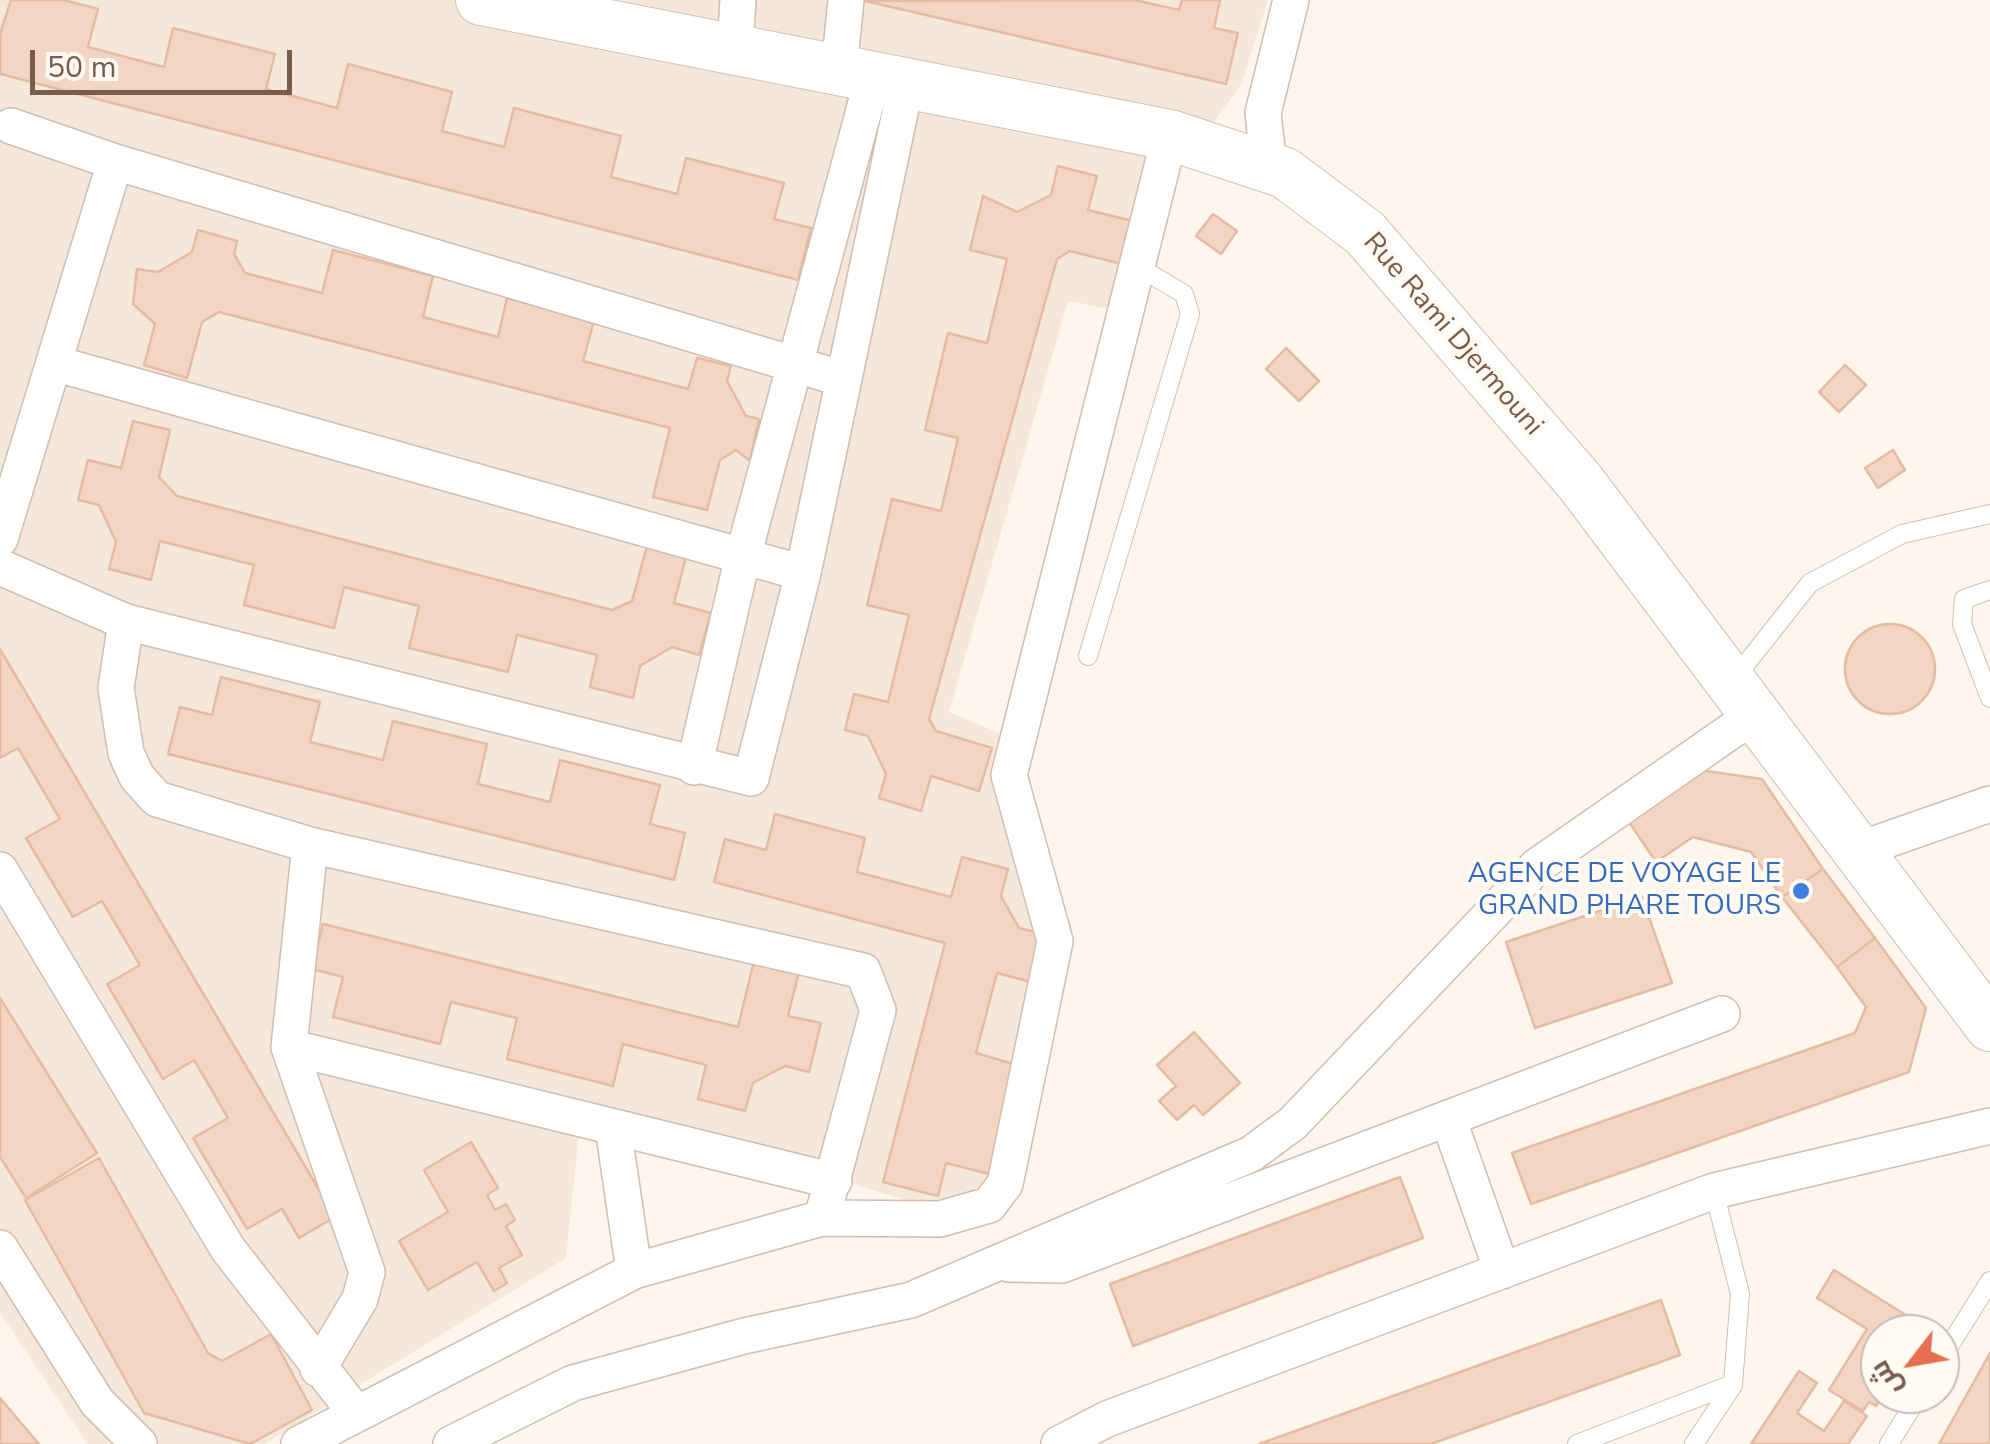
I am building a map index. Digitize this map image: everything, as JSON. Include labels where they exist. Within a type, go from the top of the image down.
[{"type":"main road","name":"Rue Rami Djermouni","points":[[481,0],[736,24],[873,77],[1170,135],[1285,173],[1365,232],[1580,482],[1990,1026]]},
{"type":"street","points":[[0,566],[126,622],[751,778],[802,573],[840,378],[873,77],[846,0]]},
{"type":"street","points":[[1270,168],[1263,113],[1291,0]]},
{"type":"street","points":[[694,766],[743,556],[798,366],[873,77]]},
{"type":"street","points":[[11,126],[115,162],[840,378]]},
{"type":"street","points":[[299,1444],[634,1271],[822,1218],[940,1219],[988,1205],[1004,1184],[1055,941],[1009,775],[1170,135]]},
{"type":"street","points":[[0,538],[57,364],[115,162]]},
{"type":"street","points":[[57,364],[802,573]]},
{"type":"street","points":[[126,622],[116,688],[126,753],[138,777],[157,799],[310,845],[864,971],[878,1010],[822,1218]]},
{"type":"street","points":[[451,1444],[573,1383],[744,1336],[911,1300],[1250,1154],[1293,1124],[1537,866],[1742,699]]},
{"type":"street","points":[[1855,851],[1990,804]]},
{"type":"street","points":[[310,845],[289,1048],[367,1272],[360,1299],[318,1368]]},
{"type":"street","points":[[0,870],[228,1249],[355,1412]]},
{"type":"street","points":[[995,1264],[1062,1266],[1722,1014]]},
{"type":"street","points":[[289,1048],[834,1180]]},
{"type":"street","points":[[1448,1118],[1502,1271]]},
{"type":"street","points":[[1059,1444],[1111,1432],[1502,1271],[1714,1191],[1990,1126]]},
{"type":"street","points":[[613,1127],[634,1271]]},
{"type":"street","points":[[0,1248],[98,1402],[139,1444]]},
{"type":"lane","points":[[1088,656],[1190,314],[1184,294],[1137,266]]},
{"type":"lane","points":[[1742,699],[1810,583],[1902,534],[1990,514]]},
{"type":"lane","points":[[1990,590],[1964,599],[1962,624],[1990,698]]},
{"type":"lane","points":[[1694,1444],[1734,1384],[1740,1294],[1714,1191]]},
{"type":"lane","points":[[1960,1329],[1990,1281]]},
{"type":"lane","points":[[1577,1444],[1734,1384]]},
{"type":"lane","points":[[1888,1444],[1907,1414]]},
{"type":"shaded area","points":[[0,0],[1268,0],[1241,85],[1144,218],[1118,311],[1068,301],[949,712],[1004,735],[1051,938],[990,1182],[935,1209],[582,1102],[566,1258],[264,1444],[88,1444],[0,1312]]},
{"type":"building","points":[[11,0],[64,0],[98,9],[88,47],[164,67],[173,28],[275,54],[266,89],[337,108],[348,64],[452,92],[442,131],[504,147],[514,108],[621,136],[611,177],[677,194],[686,158],[784,183],[774,219],[811,228],[798,280],[0,74],[0,34]]},
{"type":"building","points":[[1135,0],[1179,10],[1182,0],[1220,0],[1214,28],[1238,33],[1226,84],[865,1]]},
{"type":"building","points":[[1058,166],[1097,176],[1088,210],[1137,222],[1126,265],[1070,251],[1057,259],[929,719],[936,731],[992,748],[979,791],[931,776],[921,811],[879,798],[886,774],[868,736],[845,730],[854,694],[888,702],[909,615],[867,605],[892,499],[941,511],[958,438],[925,430],[948,333],[987,343],[1007,259],[970,250],[983,196],[1017,212],[1051,195]]},
{"type":"building","points":[[1213,214],[1237,231],[1221,254],[1196,236]]},
{"type":"building","points":[[198,230],[237,241],[234,254],[245,273],[322,293],[333,250],[433,276],[423,317],[498,337],[507,298],[594,321],[583,361],[688,389],[697,358],[731,366],[727,381],[746,416],[759,419],[750,461],[736,450],[720,460],[707,510],[653,497],[670,428],[219,312],[202,322],[187,378],[144,365],[155,324],[133,304],[137,269],[158,272],[192,252]]},
{"type":"building","points":[[1286,348],[1319,381],[1299,401],[1266,369]]},
{"type":"building","points":[[1845,365],[1866,385],[1839,412],[1819,392]]},
{"type":"building","points":[[133,421],[170,430],[159,477],[177,496],[612,610],[632,601],[647,546],[686,557],[674,603],[711,613],[699,655],[672,647],[640,666],[633,698],[590,687],[597,655],[517,635],[508,672],[409,648],[419,606],[344,587],[334,628],[244,605],[254,565],[160,541],[151,580],[109,569],[116,542],[99,505],[78,500],[88,460],[121,468]]},
{"type":"building","points":[[1893,450],[1905,470],[1878,488],[1865,468]]},
{"type":"building","points":[[1890,624],[1922,637],[1935,669],[1922,701],[1890,714],[1858,701],[1845,669],[1858,637]]},
{"type":"building","points":[[0,649],[335,1217],[299,1238],[282,1209],[247,1229],[193,1138],[228,1118],[194,1060],[163,1079],[107,984],[140,965],[102,901],[73,917],[26,838],[60,819],[18,748],[0,758]]},
{"type":"building","points":[[221,677],[320,702],[310,742],[383,760],[393,721],[487,744],[478,784],[550,802],[560,760],[660,785],[650,824],[685,833],[674,880],[168,754],[180,707],[212,715]]},
{"type":"building","points":[[1699,770],[1762,779],[1823,869],[1782,897],[1751,852],[1693,837],[1656,862],[1627,819]]},
{"type":"building","points":[[775,814],[865,838],[857,872],[951,897],[962,857],[1008,869],[1001,896],[1019,928],[1043,934],[1031,982],[997,973],[976,1053],[1017,1065],[989,1174],[946,1163],[938,1196],[883,1182],[945,943],[714,882],[725,839],[766,850]]},
{"type":"building","points":[[1823,869],[1875,938],[1837,967],[1782,897]]},
{"type":"building","points":[[1642,897],[1672,983],[1535,1028],[1506,942]]},
{"type":"building","points":[[323,924],[738,1027],[755,957],[800,968],[788,1016],[821,1023],[809,1072],[785,1066],[753,1083],[745,1111],[698,1099],[706,1065],[623,1044],[613,1086],[507,1059],[517,1018],[451,1002],[440,1044],[333,1017],[343,977],[312,969]]},
{"type":"building","points":[[1875,938],[1926,1008],[1909,1072],[1531,1204],[1512,1153],[1855,1033],[1866,1007],[1837,967]]},
{"type":"building","points":[[0,998],[97,1153],[26,1198],[0,1157]]},
{"type":"building","points":[[1194,1032],[1240,1083],[1203,1115],[1194,1105],[1177,1120],[1159,1101],[1176,1086],[1157,1065]]},
{"type":"building","points":[[471,1142],[498,1188],[487,1195],[495,1210],[506,1204],[515,1220],[506,1226],[522,1255],[499,1268],[507,1283],[494,1291],[477,1262],[428,1290],[399,1241],[448,1212],[424,1170]]},
{"type":"building","points":[[99,1158],[208,1353],[222,1361],[271,1334],[312,1410],[250,1444],[144,1413],[25,1200]]},
{"type":"building","points":[[1400,1177],[1423,1238],[1133,1346],[1110,1284]]},
{"type":"building","points":[[1834,1270],[1904,1314],[1860,1314],[1860,1325],[1817,1298]]},
{"type":"building","points":[[1661,1300],[1680,1355],[1431,1444],[1259,1444]]},
{"type":"building","points":[[1860,1340],[1860,1409],[1829,1390]]},
{"type":"building","points":[[1990,1353],[1990,1444],[1939,1444],[1956,1414],[1960,1414],[1960,1407]]},
{"type":"building","points":[[1799,1371],[1817,1383],[1797,1413],[1824,1431],[1844,1401],[1867,1416],[1848,1444],[1751,1444]]},
{"type":"building","points":[[0,1398],[39,1444],[0,1444]]},
{"type":"place","name":"AGENCE DE VOYAGE LE GRAND PHARE TOURS","points":[[1801,891]]}]
